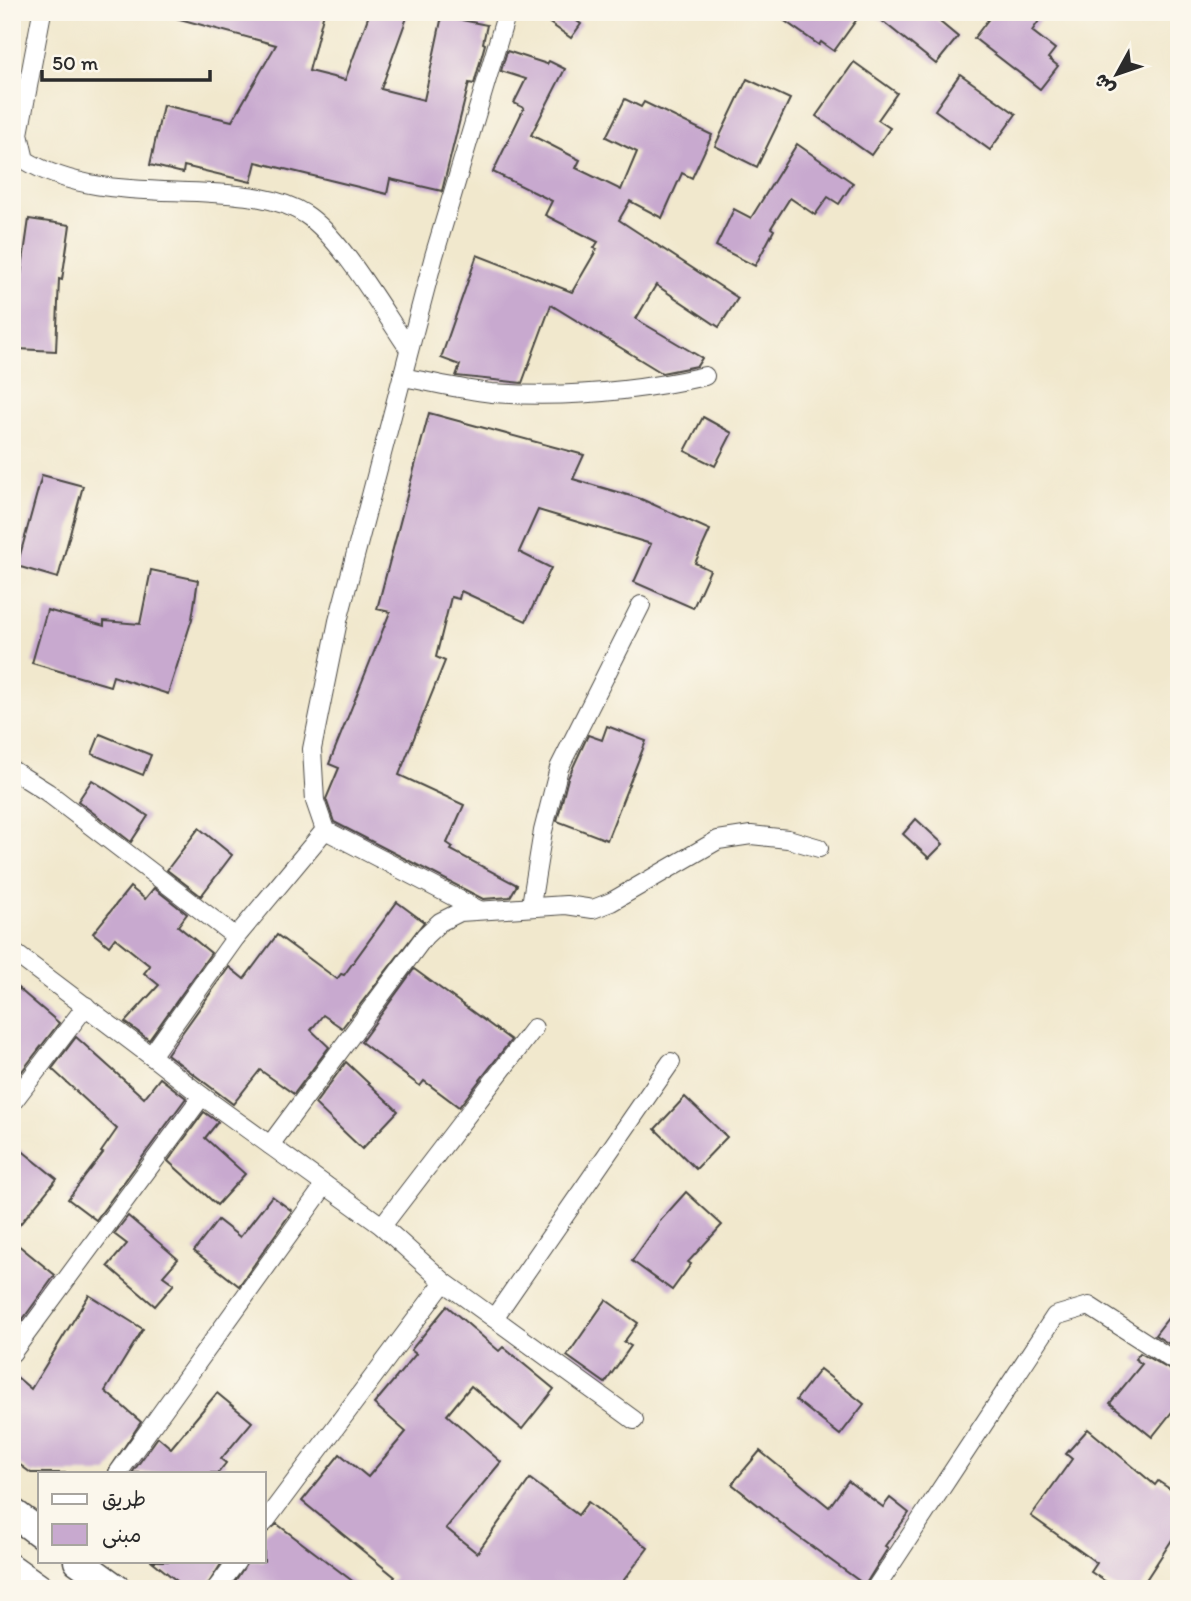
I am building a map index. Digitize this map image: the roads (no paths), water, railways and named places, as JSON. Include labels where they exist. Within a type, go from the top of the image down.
[{"type":"main road","points":[[12,1513],[38,1532]]},
{"type":"main road","points":[[79,1562],[117,1589]]},
{"type":"main road","points":[[12,1569],[40,1589]]},
{"type":"street","points":[[42,12],[19,134],[25,160],[69,181],[237,194],[280,201],[307,215],[327,236],[409,349]]},
{"type":"street","points":[[479,910],[325,830],[315,800],[312,749],[338,621],[409,349],[507,12]]},
{"type":"street","points":[[402,377],[489,392],[532,394],[633,390],[705,376]]},
{"type":"street","points":[[531,905],[543,831],[559,768],[641,605]]},
{"type":"street","points":[[12,770],[47,792],[236,937]]},
{"type":"street","points":[[150,1056],[236,937],[325,830]]},
{"type":"street","points":[[270,1145],[425,936],[440,922],[460,912],[531,905],[566,905],[593,909],[611,902],[718,840],[751,835],[788,839],[819,848]]},
{"type":"street","points":[[12,951],[202,1096],[382,1226],[444,1282],[634,1420]]},
{"type":"street","points":[[12,1103],[86,1006]]},
{"type":"street","points":[[382,1226],[534,1028]]},
{"type":"street","points":[[494,1318],[671,1062]]},
{"type":"street","points":[[12,1353],[202,1096]]},
{"type":"street","points":[[119,1472],[325,1185]]},
{"type":"street","points":[[266,1520],[444,1282]]},
{"type":"street","points":[[875,1589],[1055,1316],[1089,1306],[1179,1364]]},
{"type":"street","points":[[216,1589],[236,1562]]}]
